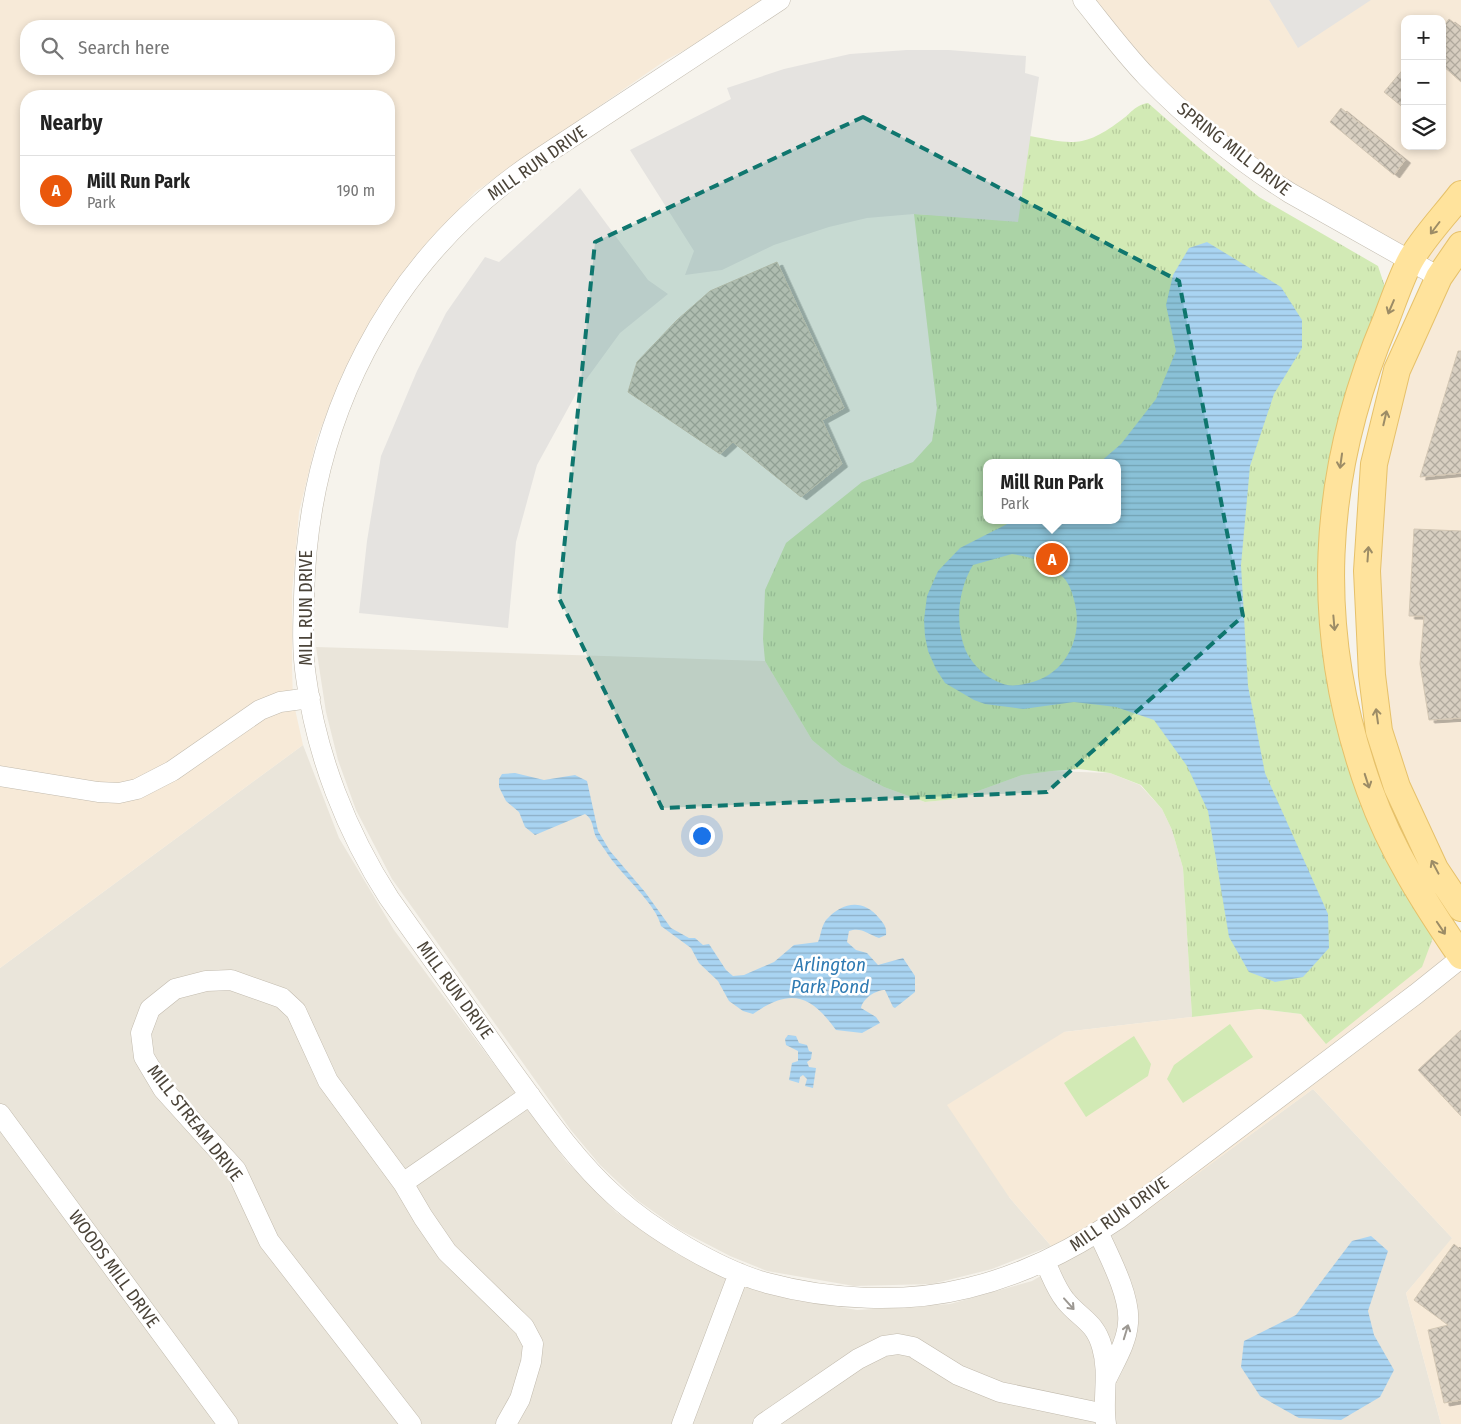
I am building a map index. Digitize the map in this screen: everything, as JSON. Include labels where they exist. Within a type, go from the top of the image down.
[{"type":"main road","points":[[1461,194],[1409,262],[1368,362],[1344,446],[1335,502],[1330,563],[1339,682],[1349,725],[1370,792],[1415,887],[1461,957]]},
{"type":"main road","points":[[1461,245],[1439,277],[1396,370],[1374,464],[1367,570],[1372,675],[1379,731],[1397,787],[1435,869],[1461,908]]},
{"type":"street","name":"MILL RUN DRIVE","points":[[780,0],[505,182],[453,229],[394,303],[368,346],[343,397],[329,433],[309,518],[304,568],[305,662],[310,698],[334,785],[367,864],[389,898],[530,1095],[594,1176],[615,1196],[668,1236],[739,1273],[793,1288],[866,1298],[962,1289],[1017,1273],[1045,1262],[1098,1232],[1394,1011],[1461,957]]},
{"type":"street","name":"SPRING MILL DRIVE","points":[[1083,0],[1147,77],[1222,144],[1269,180],[1409,262],[1439,277]]},
{"type":"street","points":[[0,776],[98,792],[119,793],[137,789],[172,771],[260,710],[280,702],[310,698]]},
{"type":"street","name":"MILL STREAM DRIVE","points":[[403,1183],[328,1082],[296,1012],[282,998],[231,980],[206,981],[175,989],[150,1010],[141,1032],[144,1057],[163,1089],[236,1170],[269,1240],[411,1424]]},
{"type":"street","points":[[508,1421],[520,1399],[531,1362],[533,1344],[524,1327],[447,1252],[403,1183],[530,1095]]},
{"type":"street","name":"WOODS MILL DRIVE","points":[[0,1114],[228,1424]]},
{"type":"street","points":[[1098,1232],[1121,1282],[1128,1323],[1119,1352],[1107,1378]]},
{"type":"street","points":[[763,1424],[858,1359],[884,1346],[898,1344],[913,1347],[958,1375],[1000,1392],[1105,1419],[1107,1378],[1102,1347],[1092,1324],[1063,1298],[1045,1262]]},
{"type":"street","points":[[682,1424],[739,1273]]},
{"type":"highlighted area","points":[[863,117],[1179,281],[1243,616],[1047,792],[662,808],[559,598],[595,242]]},
{"type":"shaded area","points":[[0,0],[778,0],[666,60],[475,192],[410,264],[366,329],[342,375],[317,438],[299,512],[292,592],[292,667],[293,700],[303,745],[0,968]]},
{"type":"shaded area","points":[[1083,0],[1461,0],[1461,908],[1379,731],[1374,464],[1439,277],[1222,143]]},
{"type":"shaded area","points":[[1269,0],[1371,0],[1298,48]]},
{"type":"shaded area","points":[[907,50],[949,50],[1026,56],[1025,73],[1039,77],[1018,222],[914,214],[867,218],[829,227],[774,245],[722,270],[685,275],[694,251],[630,150],[731,99],[727,88],[784,69],[850,54]]},
{"type":"shaded area","points":[[580,188],[648,280],[668,294],[620,333],[577,392],[537,465],[516,542],[508,628],[359,613],[367,541],[381,456],[417,371],[446,313],[485,257],[499,262]]},
{"type":"shaded area","points":[[316,647],[765,661],[812,740],[842,765],[884,787],[925,802],[956,799],[1022,775],[1052,771],[1110,773],[1140,785],[1162,809],[1172,830],[1183,868],[1192,1017],[1064,1032],[1009,1197],[1051,1246],[992,1269],[932,1284],[854,1286],[767,1271],[730,1256],[678,1229],[637,1200],[600,1165],[570,1129],[392,879],[356,810],[338,760],[326,712]]},
{"type":"shaded area","points":[[303,745],[339,838],[394,930],[566,1161],[616,1212],[677,1254],[781,1297],[857,1310],[950,1304],[1032,1281],[1124,1227],[1313,1089],[1453,1239],[1406,1293],[1441,1424],[0,1424],[0,968]]},
{"type":"shaded area","points":[[1434,935],[1461,949],[1461,1424],[1441,1424],[1406,1293],[1452,1238],[1313,1089],[1125,1227],[1065,1262],[1009,1197],[947,1105],[1064,1032],[1259,1009],[1301,1014]]},
{"type":"green space","points":[[1148,103],[1259,197],[1378,266],[1387,293],[1323,574],[1329,688],[1350,765],[1434,935],[1422,967],[1326,1044],[1301,1014],[1259,1009],[1192,1017],[1183,868],[1172,830],[1162,809],[1141,785],[1110,773],[1079,769],[1052,771],[1022,775],[956,799],[925,802],[884,787],[842,765],[812,740],[765,661],[763,639],[765,590],[786,543],[862,482],[913,462],[932,441],[937,408],[914,214],[975,217],[1030,136],[1067,142],[1087,140],[1108,130],[1136,108]]},
{"type":"green space","points":[[1230,1024],[1253,1057],[1183,1103],[1167,1079],[1174,1065]]},
{"type":"green space","points":[[1134,1036],[1151,1064],[1148,1076],[1086,1117],[1064,1083]]},
{"type":"water","points":[[1207,242],[1281,287],[1302,320],[1302,348],[1274,394],[1250,466],[1241,565],[1248,686],[1265,773],[1328,914],[1329,948],[1303,977],[1275,982],[1249,972],[1229,937],[1208,811],[1187,766],[1154,720],[1116,707],[1074,702],[1023,709],[985,704],[974,700],[945,683],[928,651],[925,636],[924,620],[927,596],[938,571],[960,548],[1007,524],[1121,524],[1121,459],[1104,459],[1121,444],[1156,399],[1176,351],[1166,305],[1173,275],[1189,248]],"holes":[[[1012,554],[1046,564],[1058,572],[1065,580],[1071,590],[1075,604],[1076,630],[1068,654],[1052,672],[1042,679],[1029,683],[1020,685],[1004,684],[991,678],[978,668],[965,649],[959,617],[961,595],[973,565]]]},
{"type":"water","name":"Arlington Park Pond","points":[[515,773],[544,780],[575,775],[587,781],[598,831],[610,851],[645,892],[671,928],[689,938],[695,938],[703,945],[709,944],[726,970],[733,976],[744,975],[774,962],[794,945],[818,942],[824,923],[832,914],[846,906],[859,905],[866,907],[879,918],[885,926],[886,935],[879,938],[861,930],[854,930],[849,931],[847,942],[856,950],[867,953],[878,965],[903,958],[915,976],[915,992],[895,1008],[885,990],[870,995],[864,1001],[861,1008],[876,1017],[880,1023],[862,1033],[836,1030],[817,1009],[808,1002],[799,999],[778,1000],[753,1014],[743,1011],[729,1001],[718,981],[699,963],[691,948],[661,926],[653,909],[615,864],[596,837],[588,816],[585,814],[535,835],[525,827],[519,812],[506,801],[499,787],[499,779],[502,774]]},
{"type":"water","points":[[788,1035],[796,1036],[799,1043],[807,1045],[809,1051],[812,1052],[811,1059],[807,1062],[809,1067],[816,1068],[813,1088],[805,1086],[807,1079],[803,1075],[800,1077],[799,1083],[789,1080],[792,1063],[798,1061],[798,1051],[786,1045],[785,1039]]},
{"type":"water","points":[[1371,1236],[1388,1251],[1368,1311],[1374,1335],[1394,1370],[1380,1397],[1341,1420],[1299,1418],[1260,1396],[1241,1367],[1244,1341],[1296,1315],[1352,1241]]},
{"type":"building","points":[[1449,19],[1461,28],[1461,82],[1446,69],[1446,23]]},
{"type":"building","points":[[1401,72],[1401,106],[1384,92]]},
{"type":"building","points":[[1341,108],[1405,160],[1394,175],[1330,122]]},
{"type":"building","points":[[777,262],[844,408],[822,420],[842,464],[801,497],[733,442],[720,454],[628,392],[637,362],[677,320],[710,291]]},
{"type":"building","points":[[1458,351],[1461,351],[1461,473],[1420,477]]},
{"type":"building","points":[[1414,529],[1461,531],[1461,718],[1429,720],[1420,664],[1424,616],[1409,616]]},
{"type":"building","points":[[1461,1030],[1461,1116],[1418,1070]]},
{"type":"building","points":[[1454,1244],[1461,1250],[1461,1400],[1444,1403],[1428,1330],[1448,1325],[1414,1300]]},
{"type":"place","name":"Mill Run Park","points":[[1052,559]]}]
